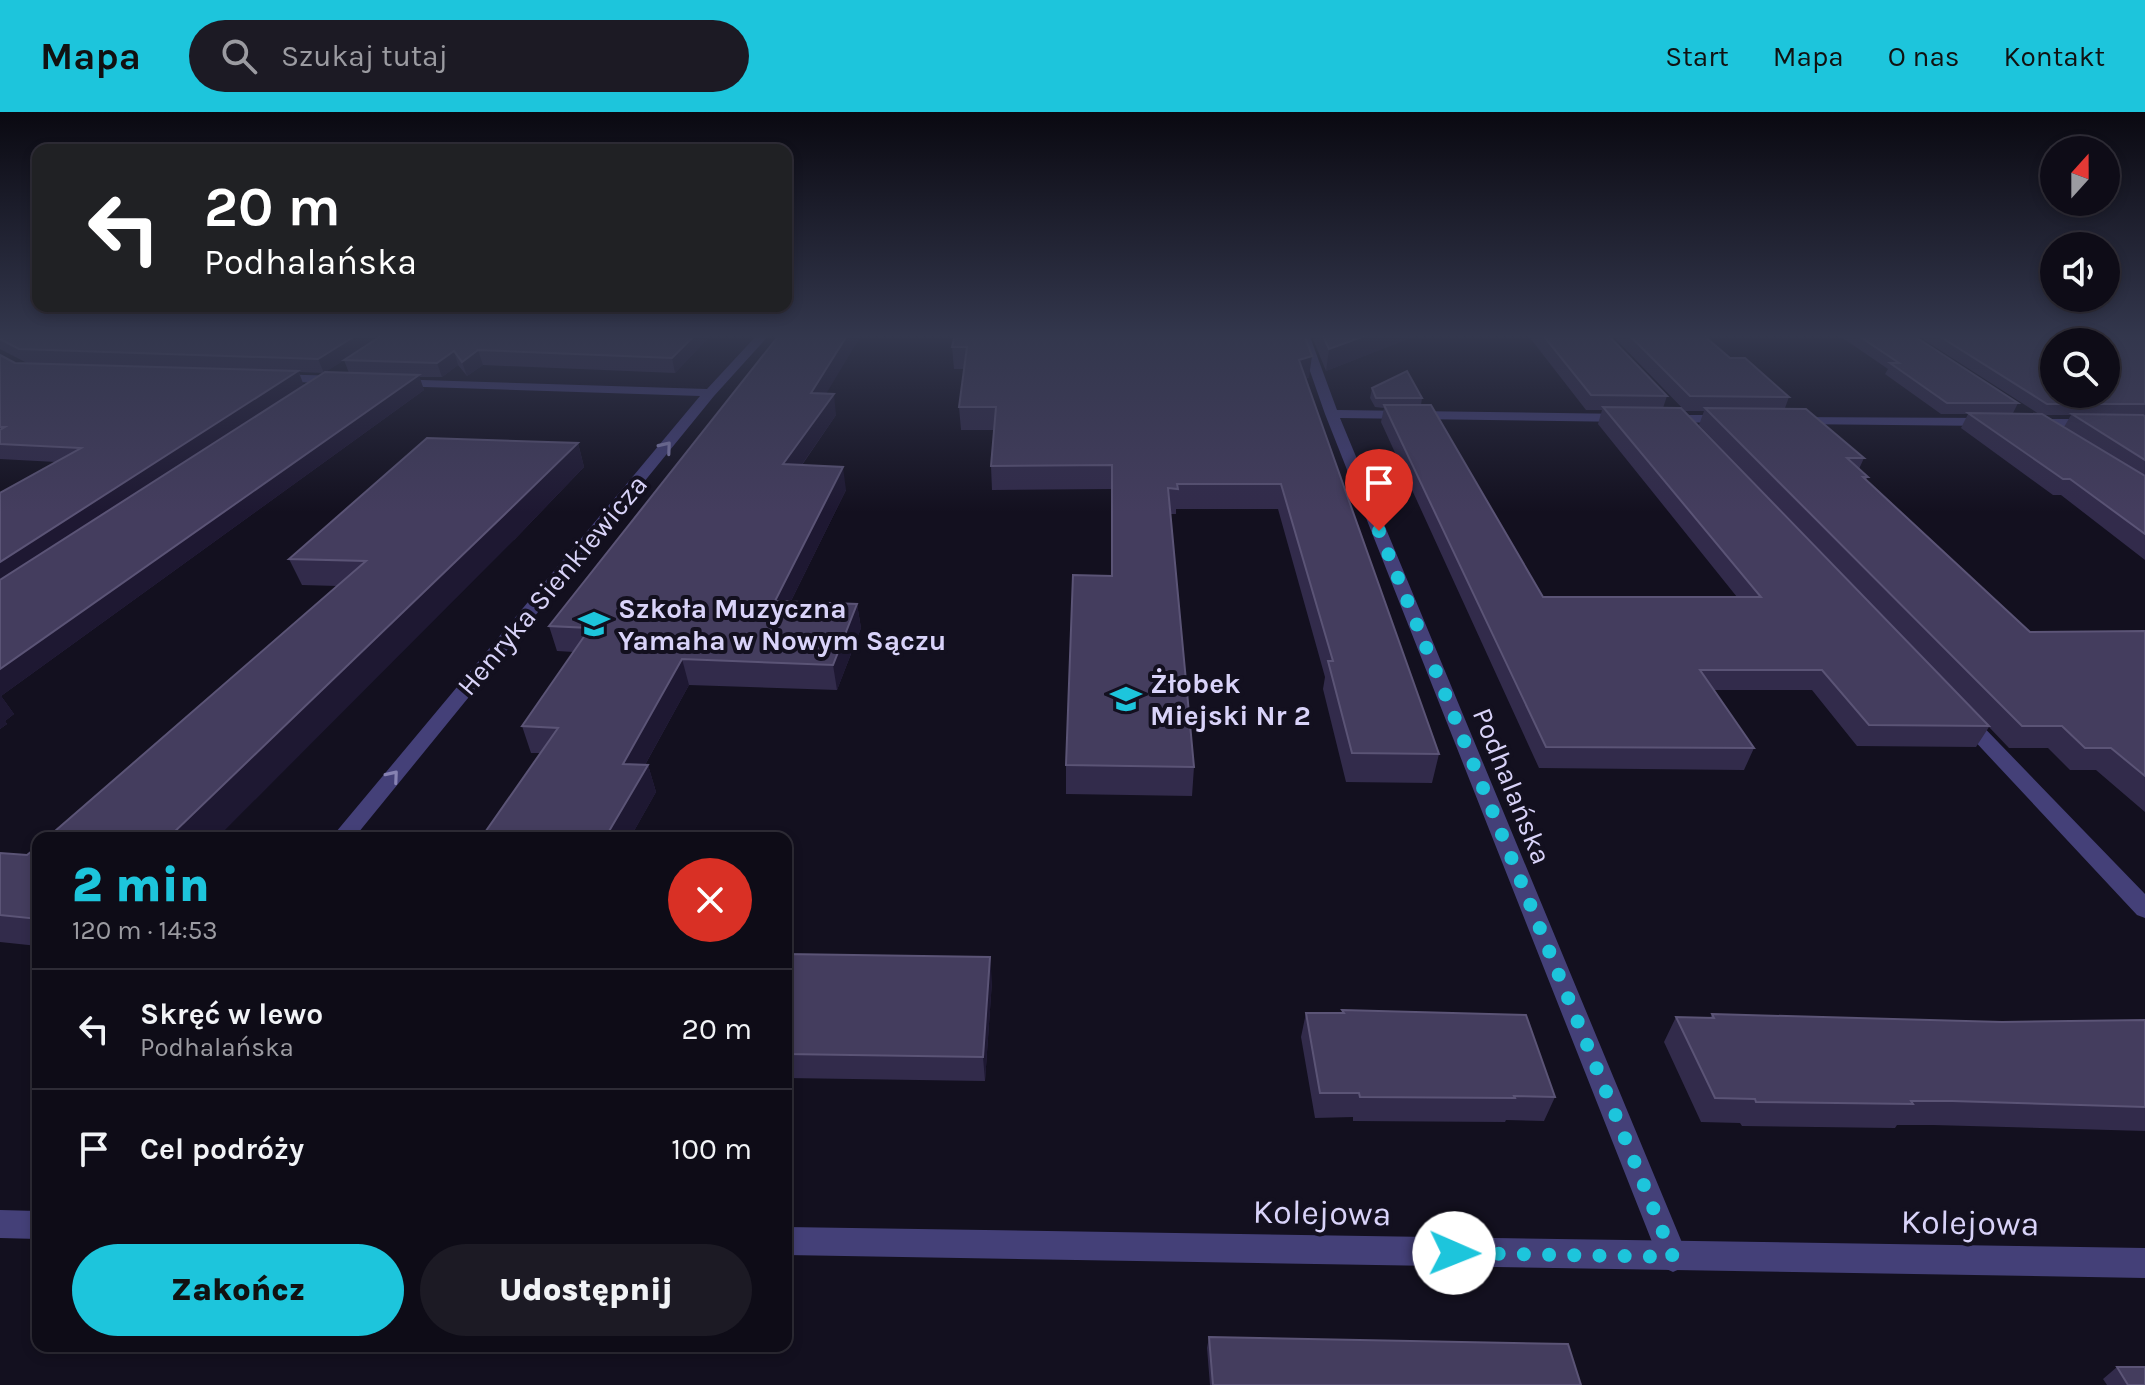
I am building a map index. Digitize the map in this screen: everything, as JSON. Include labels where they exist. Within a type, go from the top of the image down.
[{"type":"street","points":[[302,396],[306,393]]},
{"type":"street","name":"Henryka Sienkiewicza","points":[[347,832],[710,393]]},
{"type":"street","name":"Podhalańska","points":[[1325,393],[1673,1257]]},
{"type":"street","points":[[1660,397],[1702,441]]},
{"type":"street","points":[[1332,414],[1743,419]]},
{"type":"street","points":[[1774,419],[2008,422]]},
{"type":"street","points":[[2066,440],[2030,420],[2145,423]]},
{"type":"street","points":[[1950,704],[2145,909]]},
{"type":"street","points":[[0,1224],[32,1224]]},
{"type":"street","name":"Kolejowa","points":[[792,1241],[2145,1263]]},
{"type":"building","points":[[0,393],[263,393],[0,562],[0,493],[81,448],[0,444],[0,430],[5,427],[0,427]]},
{"type":"building","points":[[292,393],[393,393],[0,669],[0,580]]},
{"type":"building","points":[[733,393],[834,394],[783,464],[843,467],[775,601],[857,604],[833,665],[682,659],[623,764],[648,765],[609,832],[485,832],[558,728],[522,726],[590,628],[549,626]]},
{"type":"building","points":[[961,393],[1311,393],[1439,754],[1352,753],[1328,661],[1333,661],[1281,484],[1177,484],[1178,489],[1168,488],[1194,767],[1066,765],[1073,575],[1112,576],[1112,465],[991,466],[996,407],[959,407]]},
{"type":"building","points":[[1374,393],[1419,393],[1422,398],[1376,398]]},
{"type":"building","points":[[1664,393],[1667,396],[1591,395]]},
{"type":"building","points":[[1687,393],[1785,393],[1789,397],[1690,396]]},
{"type":"building","points":[[1933,393],[2003,393],[2018,403],[1947,403]]},
{"type":"building","points":[[2120,393],[2145,393],[2145,404],[2120,404]]},
{"type":"building","points":[[1384,405],[1431,405],[1543,597],[1761,597],[1603,407],[1681,408],[1989,726],[1869,725],[1822,670],[1700,670],[1754,748],[1546,747]]},
{"type":"building","points":[[1705,408],[1806,409],[1864,458],[1847,458],[1868,477],[1863,477],[2030,632],[2145,631],[2145,776],[2111,748],[2085,748],[2062,726],[2022,726]]},
{"type":"building","points":[[1968,413],[2042,414],[2145,476],[2145,534],[2070,479],[2063,479]]},
{"type":"building","points":[[2072,414],[2145,416],[2145,460]]},
{"type":"building","points":[[427,438],[578,443],[174,832],[54,832],[366,561],[289,559]]},
{"type":"building","points":[[32,851],[32,918],[0,915],[0,853],[27,855]]},
{"type":"building","points":[[792,954],[990,957],[983,1057],[792,1054]]},
{"type":"building","points":[[1342,1010],[1526,1015],[1555,1097],[1360,1097],[1359,1093],[1320,1093],[1306,1013],[1344,1013]]},
{"type":"building","points":[[1712,1014],[2002,1022],[2145,1020],[2145,1107],[1952,1101],[1911,1101],[1913,1104],[1756,1102],[1755,1099],[1715,1098],[1676,1017],[1714,1018]]},
{"type":"building","points":[[1209,1337],[1568,1344],[1581,1385],[1213,1385]]},
{"type":"building","points":[[2117,1367],[2145,1367],[2145,1385],[2128,1385]]},
{"type":"place","name":"Szkoła Muzyczna Yamaha w Nowym Sączu","points":[[594,624]]},
{"type":"place","name":"Żłobek Miejski Nr 2","points":[[1126,699]]},
{"type":"route","points":[[1379,531],[1673,1257],[1454,1253]]}]
